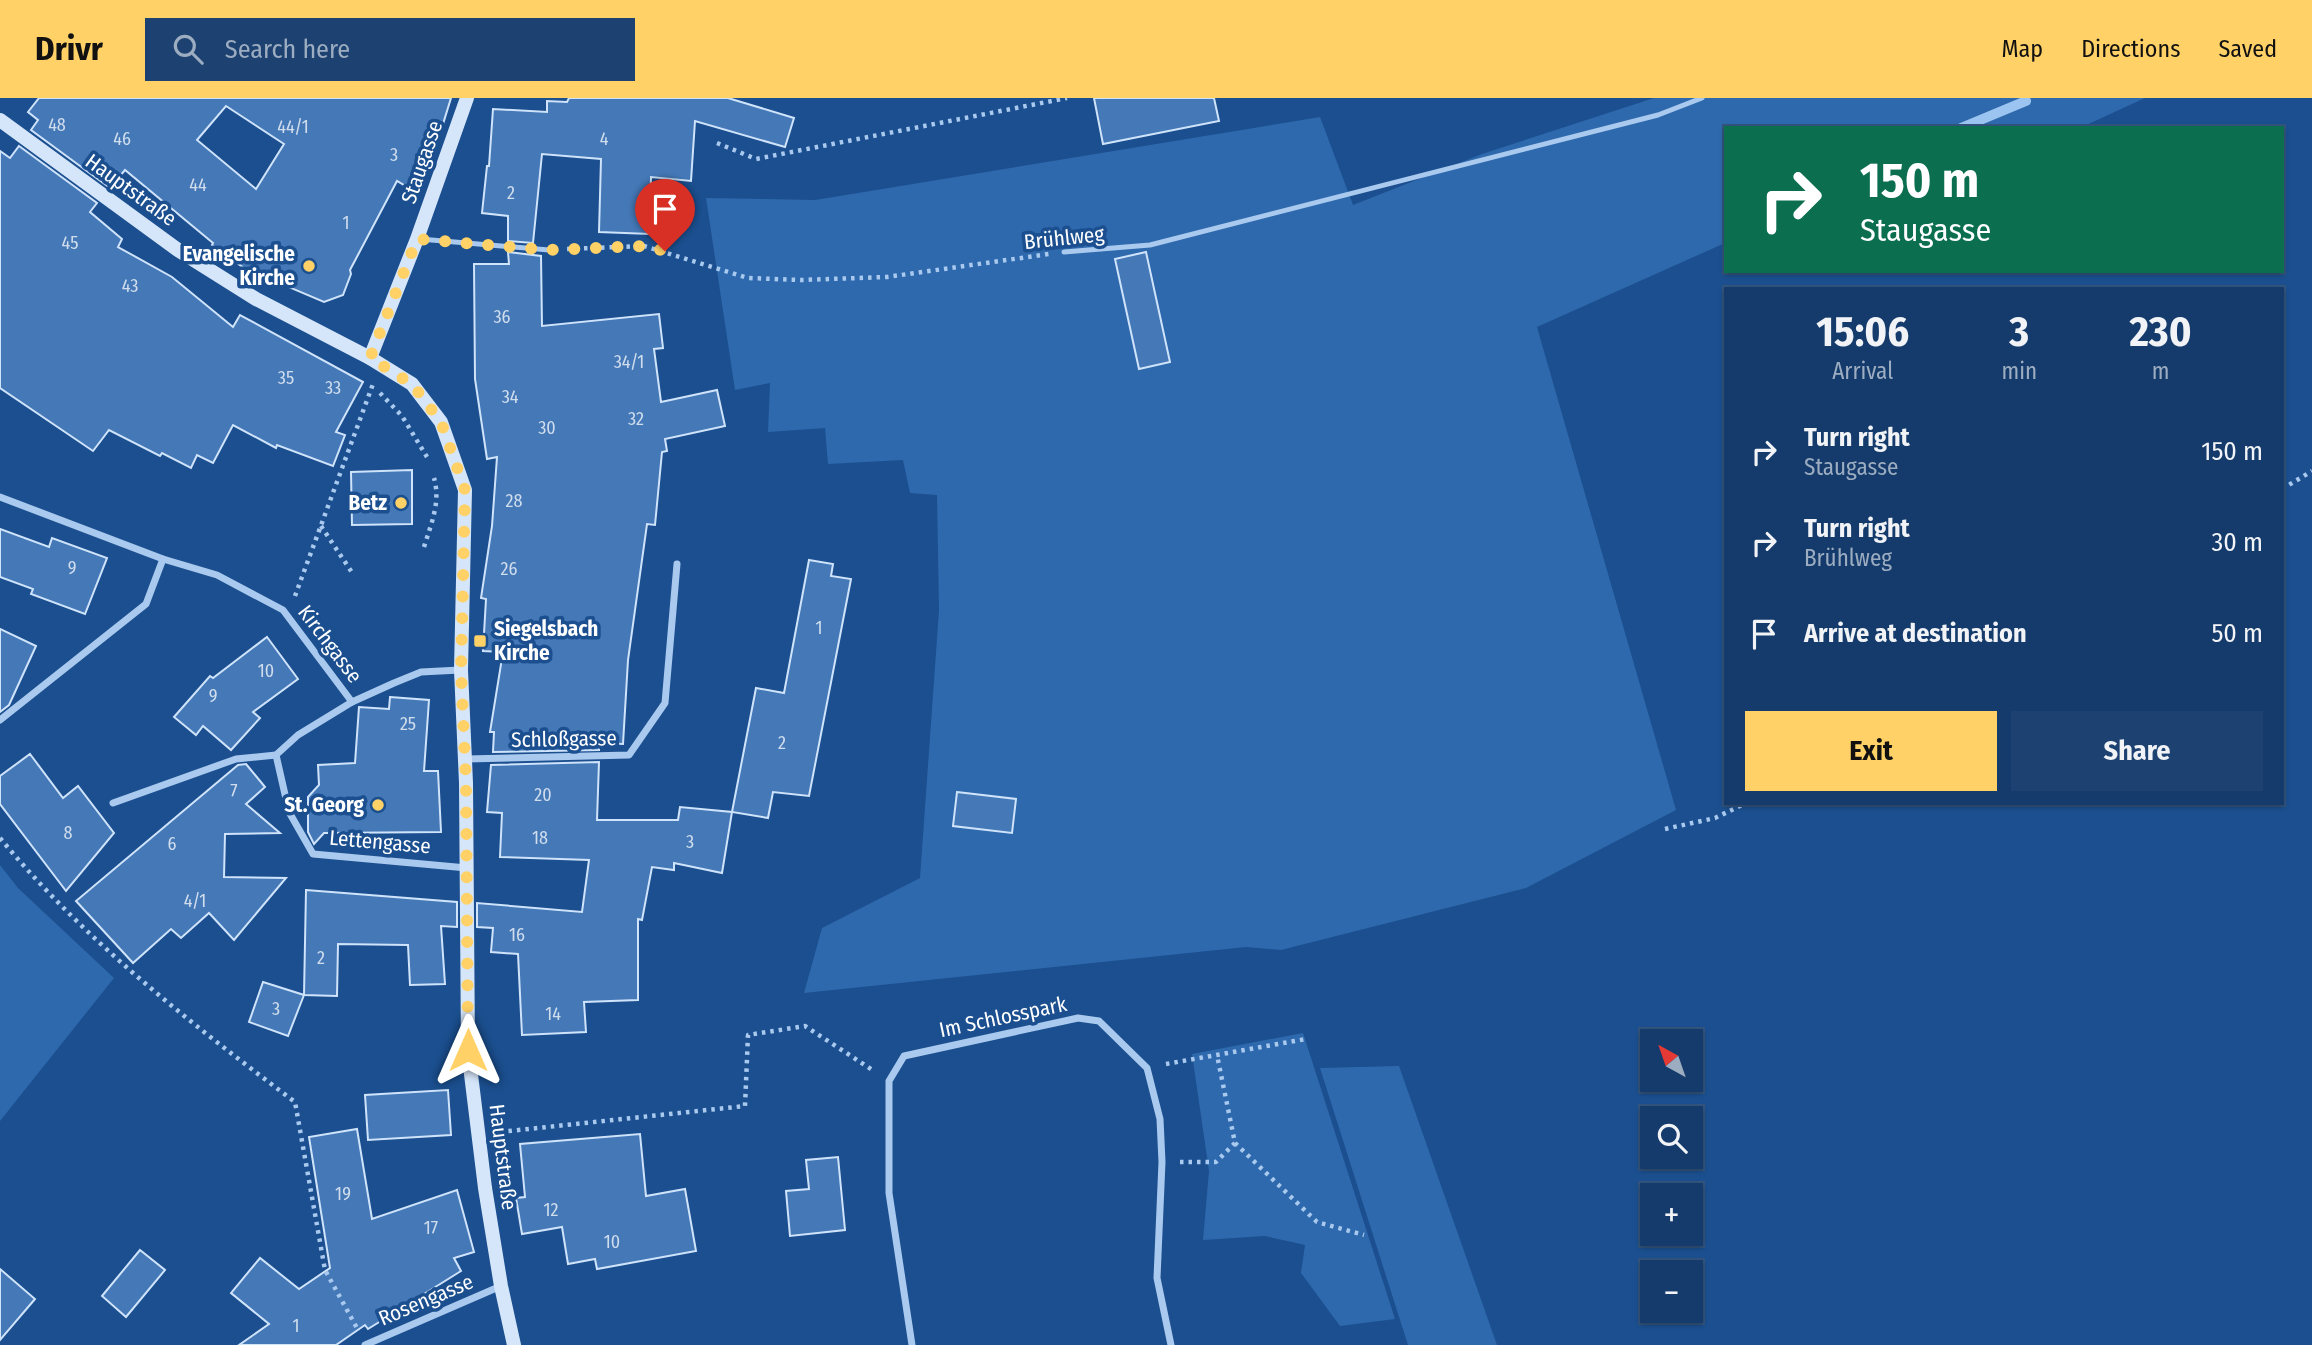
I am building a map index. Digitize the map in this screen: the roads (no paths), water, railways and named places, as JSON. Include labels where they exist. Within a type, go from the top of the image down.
[{"type":"main road","name":"Staugasse","points":[[375,361],[467,98]]},
{"type":"main road","name":"Hauptstraße","points":[[0,120],[178,250],[256,299],[375,361],[412,384],[441,422],[465,490],[461,670],[466,759],[468,1050],[500,1286],[514,1345]]},
{"type":"street","name":"Kirchgasse","points":[[0,497],[163,559],[216,575],[283,610],[352,702]]},
{"type":"street","points":[[0,720],[146,604],[163,559]]},
{"type":"street","name":"Schloßgasse","points":[[466,759],[629,755],[666,703],[677,564]]},
{"type":"street","points":[[113,803],[236,759],[276,755],[298,735],[352,702],[421,672],[461,670]]},
{"type":"street","name":"Lettengasse","points":[[276,755],[289,812],[313,854],[467,868]]},
{"type":"street","name":"Im Schlosspark","points":[[912,1345],[889,1193],[889,1081],[904,1056],[1078,1018],[1099,1021],[1147,1068],[1160,1119],[1162,1162],[1157,1278],[1171,1345]]},
{"type":"street","name":"Rosengasse","points":[[365,1345],[500,1286]]},
{"type":"lane","name":"Brühlweg","points":[[1063,252],[1150,245],[1658,115],[1702,98]]},
{"type":"lane","points":[[417,239],[549,250]]},
{"type":"waterway","points":[[1966,126],[2026,101]]},
{"type":"place","name":"Evangelische Kirche","points":[[309,266]]},
{"type":"place","name":"Betz","points":[[401,503]]},
{"type":"place","name":"Siegelsbach Kirche","points":[[480,641]]},
{"type":"place","name":"St. Georg","points":[[378,805]]}]
